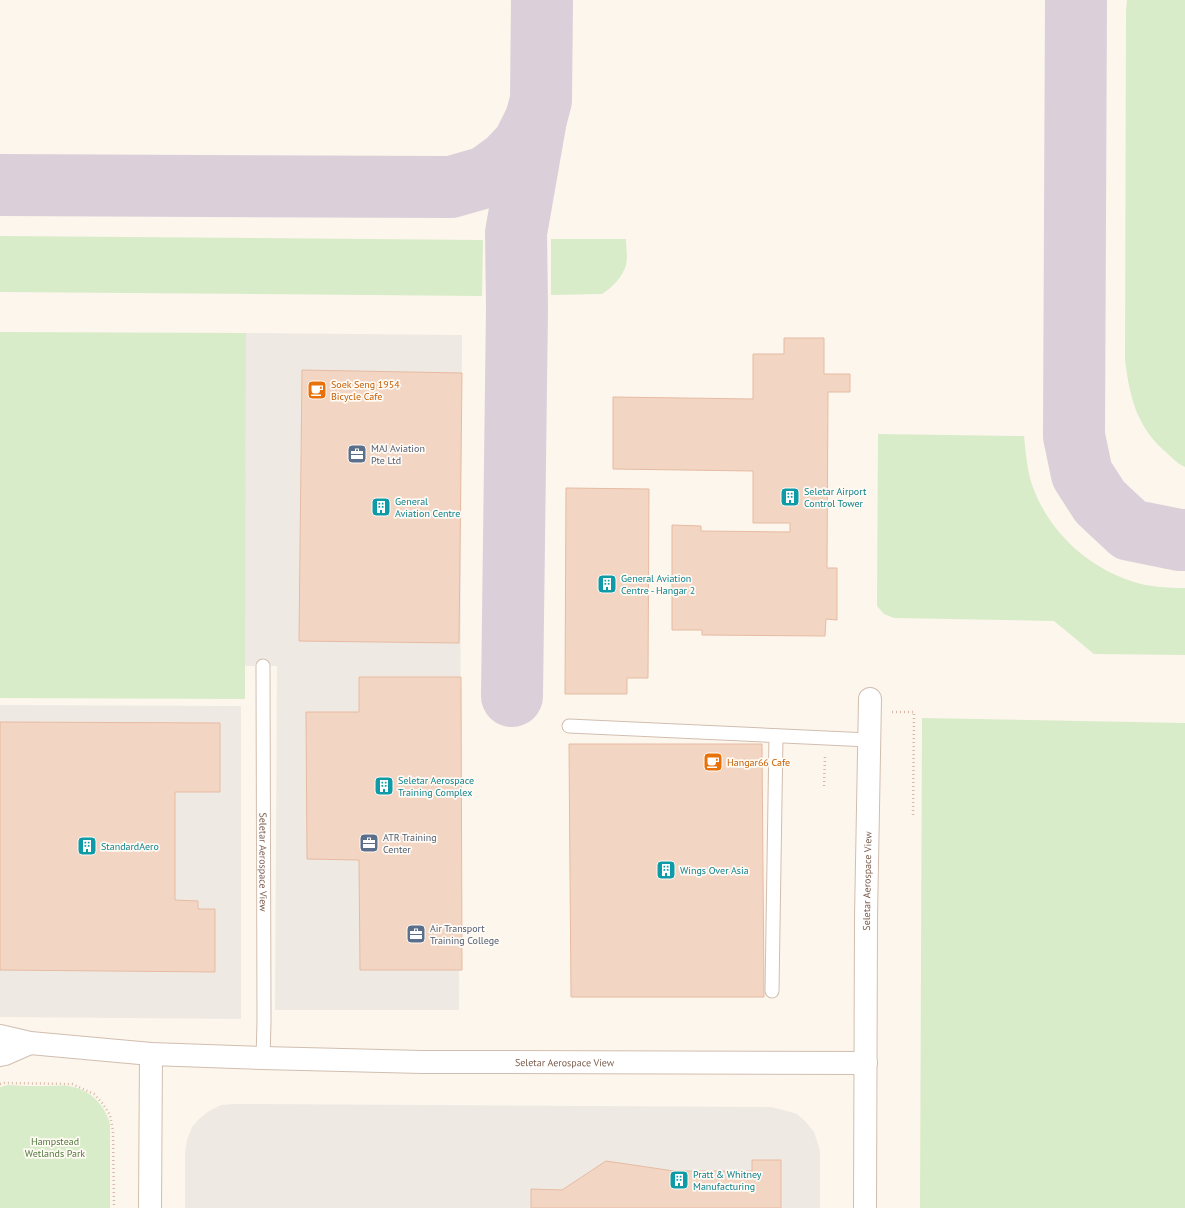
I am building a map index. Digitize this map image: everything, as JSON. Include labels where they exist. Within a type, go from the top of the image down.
[{"type":"street","name":"Seletar Aerospace View","points":[[865,1208],[866,918],[870,706]]},
{"type":"street","name":"Seletar Aerospace View","points":[[0,1036],[30,1043],[151,1054],[263,1058],[422,1062],[866,1063]]},
{"type":"street","name":"Seletar Aerospace View","points":[[0,1055],[30,1043]]},
{"type":"street","points":[[150,1208],[151,1054]]},
{"type":"lane","name":"Seletar Aerospace View","points":[[262,666],[263,1058]]},
{"type":"lane","points":[[569,726],[869,740]]},
{"type":"lane","points":[[772,991],[776,736]]},
{"type":"path","points":[[870,706],[914,712],[913,817]]},
{"type":"path","points":[[824,786],[826,737]]},
{"type":"path","points":[[0,1084],[72,1084],[94,1094],[110,1115],[113,1130],[114,1208]]},
{"type":"shaded area","points":[[246,333],[462,335],[459,1010],[275,1010],[277,666],[244,666]]},
{"type":"shaded area","name":"StandardAero","points":[[0,705],[241,706],[241,1019],[0,1017]]},
{"type":"shaded area","points":[[221,1105],[771,1107],[797,1114],[814,1132],[820,1150],[820,1208],[185,1208],[185,1153],[187,1140],[192,1127],[209,1111]]},
{"type":"green space","points":[[1127,0],[1185,0],[1185,467],[1157,444],[1142,423],[1129,387],[1125,360]]},
{"type":"green space","points":[[0,236],[483,240],[482,296],[0,292]]},
{"type":"green space","points":[[551,239],[626,239],[627,259],[625,269],[617,281],[602,294],[551,295]]},
{"type":"green space","points":[[0,332],[246,333],[245,699],[0,698]]},
{"type":"green space","points":[[878,434],[1024,436],[1028,470],[1034,490],[1050,520],[1060,534],[1072,546],[1100,567],[1131,581],[1158,587],[1185,588],[1185,655],[1094,654],[1054,621],[894,618],[884,614],[877,606]]},
{"type":"green space","points":[[922,718],[1185,723],[1185,1208],[920,1208]]},
{"type":"green space","name":"Hampstead Wetlands Park","points":[[8,1085],[68,1086],[83,1090],[100,1104],[110,1124],[110,1208],[0,1208],[0,1087]]},
{"type":"building","name":"Seletar Airport Control Tower","points":[[784,338],[824,338],[824,374],[850,374],[850,392],[828,392],[827,568],[837,568],[837,620],[826,619],[825,636],[702,635],[702,630],[672,630],[672,525],[701,526],[701,531],[790,532],[790,523],[753,523],[753,471],[613,469],[613,397],[753,399],[753,354],[784,354]]},
{"type":"building","name":"General Aviation Centre","points":[[302,370],[462,373],[459,643],[299,641]]},
{"type":"building","name":"General Aviation Centre - Hangar 2","points":[[566,488],[649,489],[648,678],[627,678],[627,694],[565,694]]},
{"type":"building","name":"Seletar Aerospace Training Complex","points":[[359,677],[461,677],[462,970],[360,970],[359,860],[307,859],[306,712],[359,712]]},
{"type":"building","name":"StandardAero","points":[[0,722],[220,723],[220,792],[175,792],[175,900],[198,901],[198,909],[215,909],[215,972],[0,970]]},
{"type":"building","name":"Wings Over Asia","points":[[569,744],[762,744],[764,997],[571,997]]},
{"type":"building","name":"Pratt & Whitney Manufacturing","points":[[752,1160],[781,1160],[781,1208],[531,1208],[531,1189],[562,1190],[606,1161],[674,1171],[752,1171]]},
{"type":"taxiway","points":[[512,696],[517,308],[516,233],[536,119],[541,100],[542,0]]},
{"type":"taxiway","points":[[1076,0],[1074,436],[1082,474],[1100,502],[1130,530],[1185,540]]},
{"type":"taxiway","points":[[0,185],[451,187],[486,177],[508,161],[523,145],[536,119]]},
{"type":"place","name":"Soek Seng 1954 Bicycle Cafe","points":[[317,390]]},
{"type":"place","name":"MAJ Aviation Pte Ltd","points":[[357,454]]},
{"type":"place","name":"Seletar Airport Control Tower","points":[[790,497]]},
{"type":"place","name":"General Aviation Centre","points":[[381,507]]},
{"type":"place","name":"General Aviation Centre - Hangar 2","points":[[607,584]]},
{"type":"place","name":"Hangar66 Cafe","points":[[713,762]]},
{"type":"place","name":"Seletar Aerospace Training Complex","points":[[384,786]]},
{"type":"place","name":"ATR Training Center","points":[[369,843]]},
{"type":"place","name":"StandardAero","points":[[87,846]]},
{"type":"place","name":"Wings Over Asia","points":[[666,870]]},
{"type":"place","name":"Air Transport Training College","points":[[416,934]]},
{"type":"place","name":"Pratt & Whitney Manufacturing","points":[[679,1180]]}]
